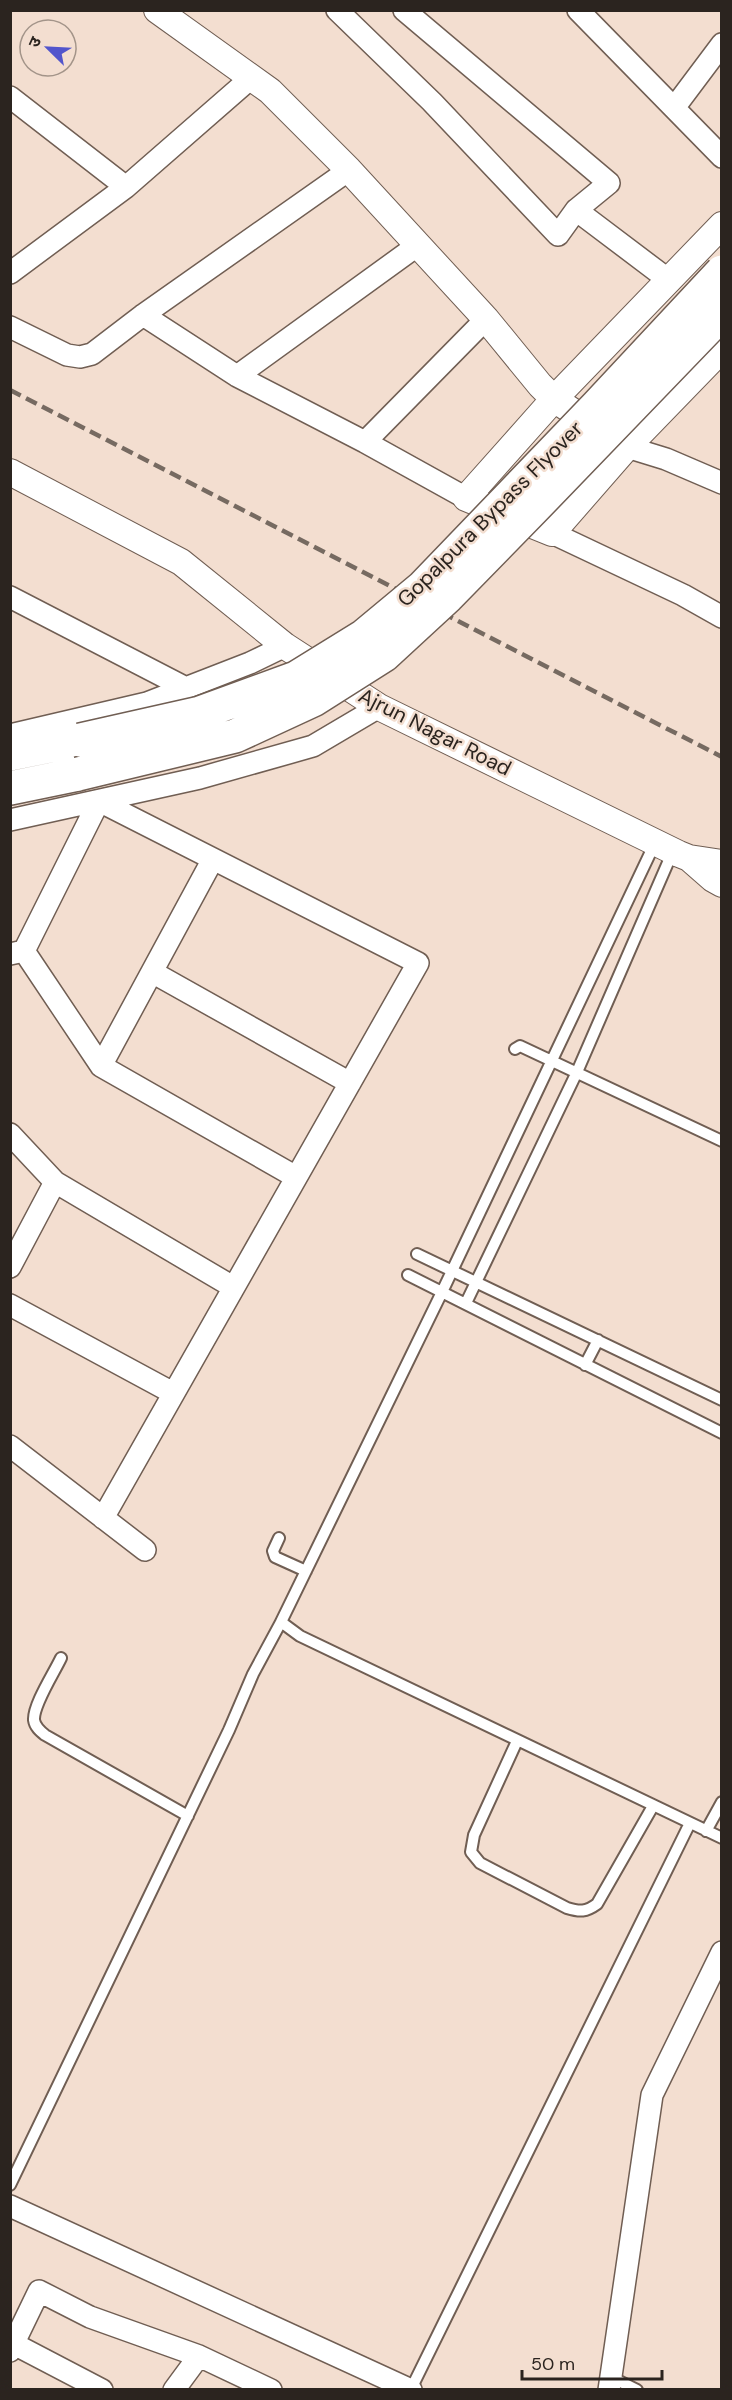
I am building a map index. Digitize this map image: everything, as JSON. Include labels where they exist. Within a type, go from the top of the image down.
[{"type":"main road","name":"Gopalpura Bypass Flyover","points":[[10,754],[200,712],[296,678],[364,636],[423,587],[722,272]]},
{"type":"main road","name":"Gopalpura Bypass Flyover","points":[[10,788],[235,736],[313,700],[384,655],[503,540],[722,313]]},
{"type":"street","points":[[157,10],[270,91],[349,170],[486,319],[554,399],[627,447],[666,459],[722,483]]},
{"type":"street","points":[[347,14],[558,235],[576,210],[609,183],[405,10]]},
{"type":"street","points":[[578,10],[722,157]]},
{"type":"street","points":[[674,108],[722,44]]},
{"type":"street","points":[[16,262],[126,187],[251,78]]},
{"type":"street","points":[[10,97],[126,187]]},
{"type":"street","points":[[10,327],[67,355],[80,357],[92,354],[143,315],[349,170]]},
{"type":"street","points":[[576,210],[670,281]]},
{"type":"street","points":[[466,498],[554,399],[722,225]]},
{"type":"street","points":[[237,376],[418,245]]},
{"type":"street","points":[[143,315],[237,376],[365,442],[466,498],[552,533],[683,595],[722,617]]},
{"type":"street","points":[[365,442],[486,319]]},
{"type":"street","points":[[552,533],[627,447],[722,350]]},
{"type":"street","name":"Ajrun Nagar Road","points":[[10,472],[181,562],[285,646],[379,707],[673,850],[722,884]]},
{"type":"street","points":[[10,597],[186,688]]},
{"type":"street","points":[[10,735],[147,703],[250,663],[285,646]]},
{"type":"street","points":[[10,820],[200,778],[314,746],[379,707]]},
{"type":"street","points":[[99,801],[418,963],[103,1518]]},
{"type":"street","points":[[99,801],[17,952],[101,1066],[296,1177]]},
{"type":"street","name":"Ajrun Nagar Road","points":[[673,850],[722,863]]},
{"type":"street","points":[[101,1066],[213,860]]},
{"type":"street","points":[[152,972],[350,1083]]},
{"type":"street","points":[[10,1134],[55,1182],[233,1287]]},
{"type":"street","points":[[10,1267],[55,1182]]},
{"type":"street","points":[[10,1305],[173,1393]]},
{"type":"street","points":[[10,1446],[145,1550]]},
{"type":"street","points":[[610,2383],[652,2095],[722,1952]]},
{"type":"street","points":[[10,2206],[411,2389]]},
{"type":"street","points":[[102,2390],[12,2348],[39,2291],[90,2317],[199,2356],[271,2390]]},
{"type":"street","points":[[174,2390],[199,2356]]},
{"type":"lane","points":[[10,2185],[188,1816],[253,1674],[306,1571],[553,1060],[673,850]]},
{"type":"lane","points":[[466,1304],[577,1072],[673,850]]},
{"type":"lane","points":[[515,1049],[520,1046],[553,1060],[722,1141]]},
{"type":"lane","points":[[417,1254],[722,1400]]},
{"type":"lane","points":[[408,1275],[722,1433]]},
{"type":"lane","points":[[585,1365],[598,1340]]},
{"type":"lane","points":[[279,1538],[273,1551],[275,1557],[306,1571]]},
{"type":"lane","points":[[281,1622],[300,1636],[722,1838]]},
{"type":"lane","points":[[61,1658],[36,1708],[34,1719],[37,1728],[45,1735],[188,1816]]},
{"type":"lane","points":[[517,1741],[474,1836],[471,1852],[480,1863],[567,1908],[588,1911],[597,1904],[653,1806]]},
{"type":"lane","points":[[706,1831],[722,1802]]},
{"type":"lane","points":[[411,2389],[690,1823]]},
{"type":"lane","points":[[610,2383],[637,2390]]},
{"type":"railway","points":[[10,390],[722,757]]}]
